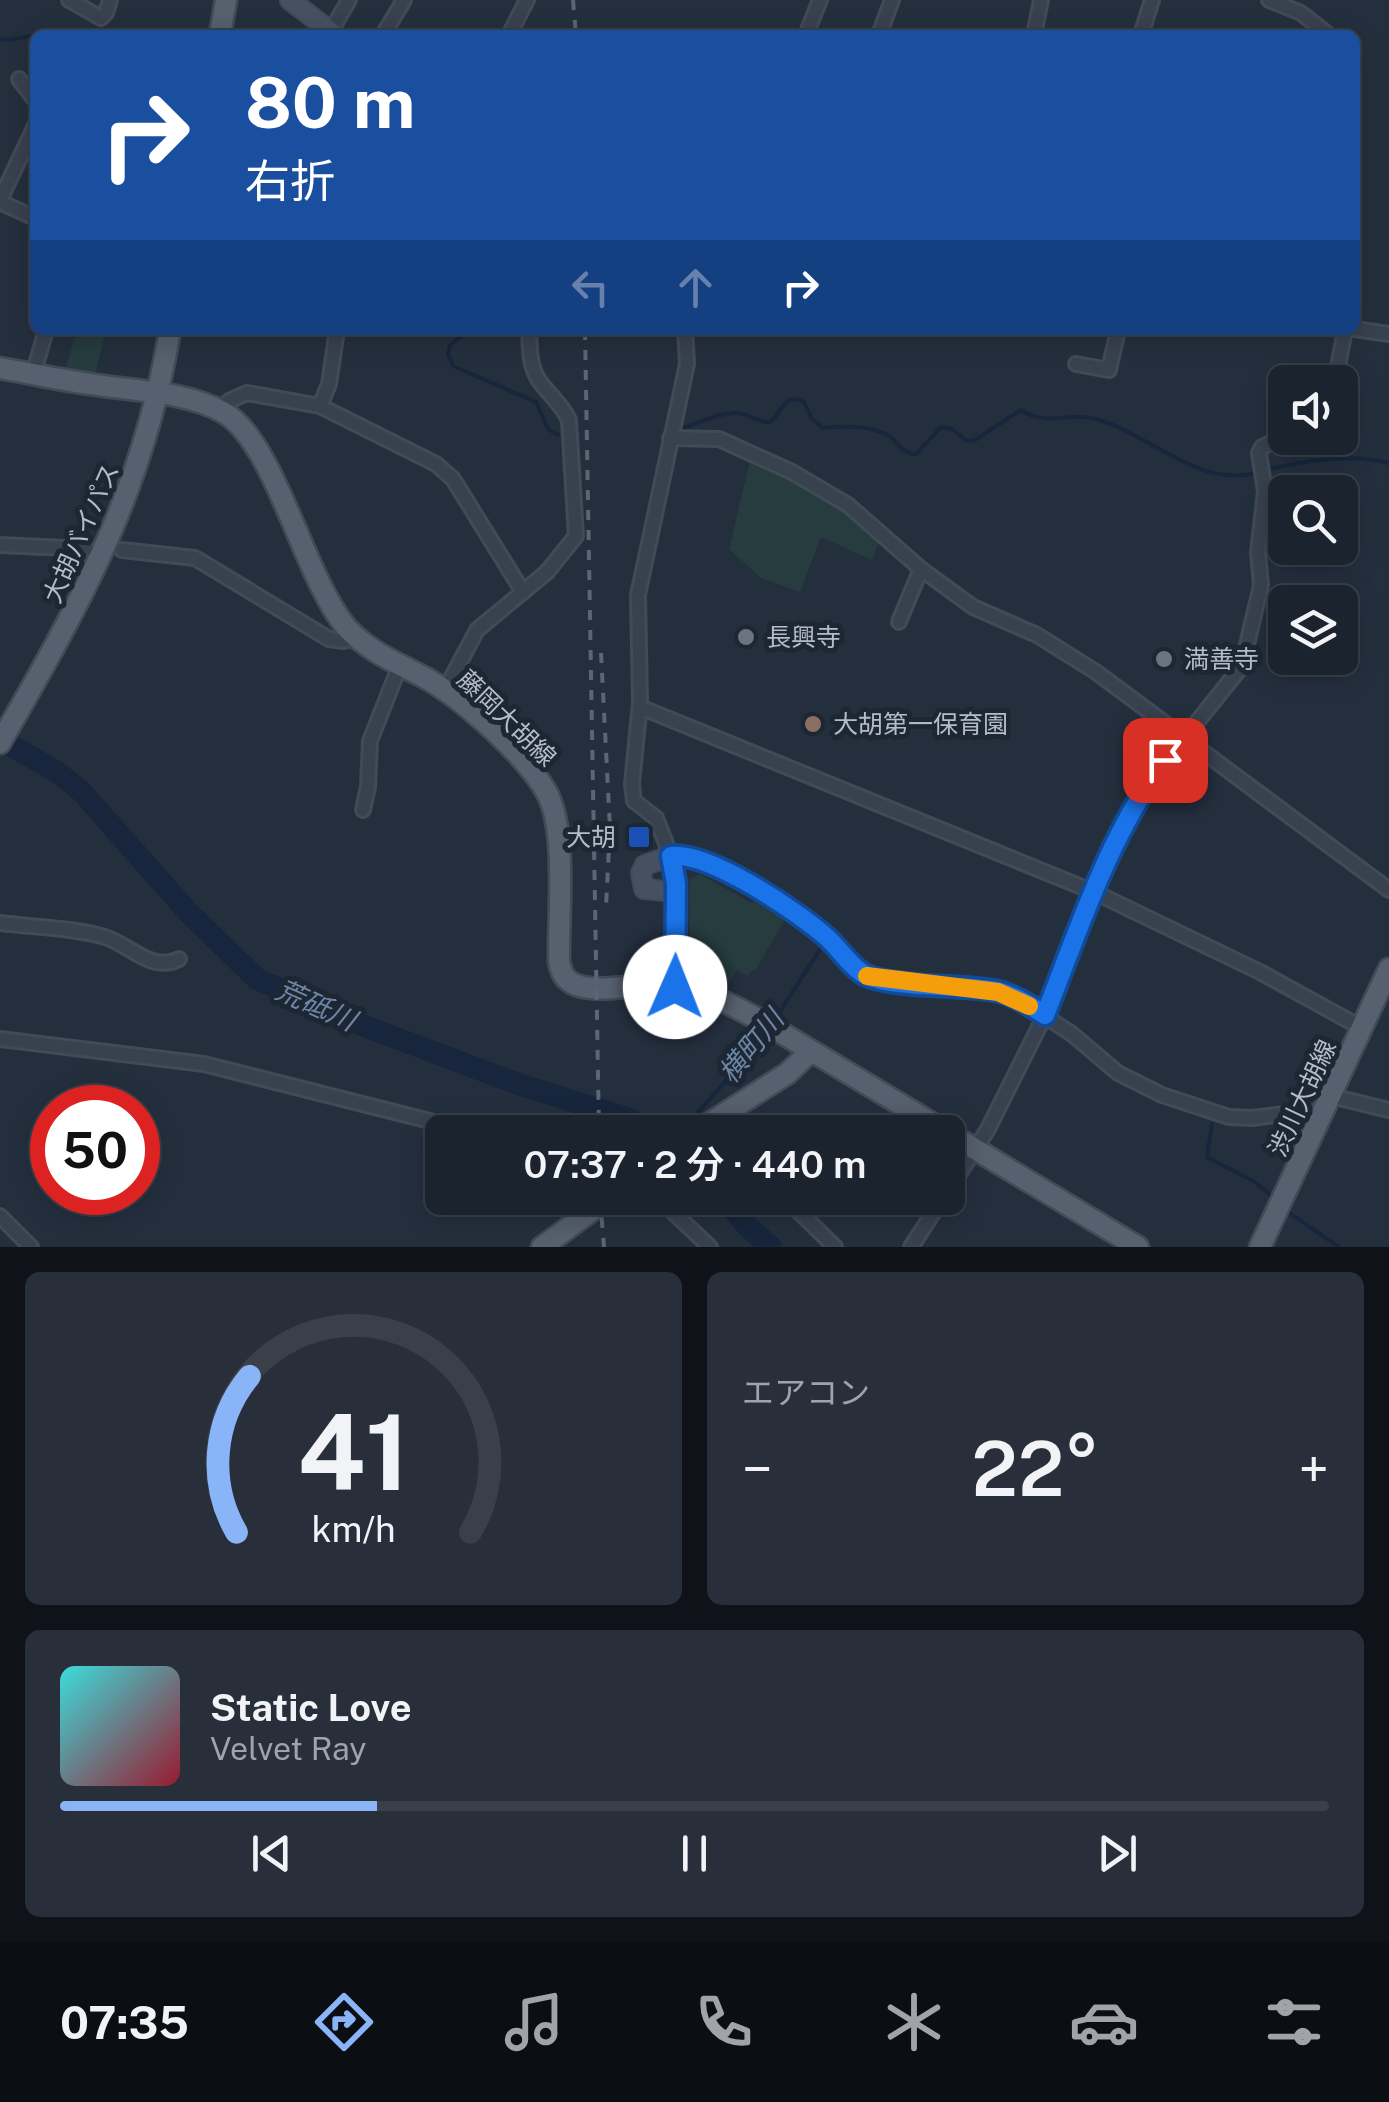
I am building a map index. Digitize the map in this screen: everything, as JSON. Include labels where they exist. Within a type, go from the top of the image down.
[{"type":"main road","points":[[221,30],[226,0]]},
{"type":"main road","name":"大胡バイパス","points":[[0,742],[108,544],[136,472],[158,394],[169,335]]},
{"type":"main road","points":[[2,364],[33,375],[158,394],[221,410]]},
{"type":"main road","name":"藤岡大胡線","points":[[221,410],[236,420],[253,442],[323,591],[356,637],[445,690],[529,768],[551,803],[559,868],[559,961],[564,976],[586,987],[675,987],[708,993],[771,1026],[1138,1247]]},
{"type":"main road","name":"渋川大胡線","points":[[1260,1247],[1389,969]]},
{"type":"main road","points":[[727,1115],[788,1073],[811,1051]]},
{"type":"main road","points":[[542,1247],[579,1215]]},
{"type":"street","points":[[68,0],[101,18],[110,0]]},
{"type":"street","points":[[292,0],[329,30]]},
{"type":"street","points":[[335,30],[350,0]]},
{"type":"street","points":[[386,30],[404,0]]},
{"type":"street","points":[[512,30],[527,0]]},
{"type":"street","points":[[808,30],[820,0]]},
{"type":"street","points":[[881,30],[892,0]]},
{"type":"street","points":[[1035,30],[1041,0]]},
{"type":"street","points":[[1143,30],[1152,0]]},
{"type":"street","points":[[1270,0],[1301,13],[1323,30]]},
{"type":"street","points":[[19,79],[30,93]]},
{"type":"street","points":[[30,137],[0,200],[30,215]]},
{"type":"street","points":[[1360,329],[1389,334]]},
{"type":"street","points":[[33,375],[45,335]]},
{"type":"street","points":[[320,406],[329,384],[335,335]]},
{"type":"street","points":[[445,690],[477,630],[547,572],[576,536],[569,420],[535,374],[529,335]]},
{"type":"street","points":[[675,987],[676,892],[671,856],[656,818],[636,805],[632,795],[640,706],[638,599],[688,364],[685,335]]},
{"type":"street","points":[[1076,364],[1110,370],[1117,335]]},
{"type":"street","points":[[1338,365],[1344,335]]},
{"type":"street","points":[[221,410],[229,401],[247,393],[320,406],[449,474],[523,592]]},
{"type":"street","points":[[670,438],[719,439],[792,472],[848,505],[921,570],[974,607],[1037,634],[1096,672],[1389,890]]},
{"type":"street","points":[[965,1166],[1045,1015],[1094,892],[1145,787],[1242,666],[1261,584],[1258,553],[1262,447],[1268,444]]},
{"type":"street","points":[[0,544],[88,549]]},
{"type":"street","points":[[122,550],[195,558],[329,639],[344,641],[356,637]]},
{"type":"street","points":[[899,622],[921,570]]},
{"type":"street","points":[[363,810],[370,741],[400,664]]},
{"type":"street","points":[[640,706],[1094,892],[1260,972],[1362,1028]]},
{"type":"street","points":[[676,892],[649,892],[641,882],[645,865],[671,856],[694,857],[744,881],[818,930],[866,975],[998,992],[1045,1015],[1118,1073],[1162,1095],[1229,1117],[1252,1118],[1327,1105],[1389,1110]]},
{"type":"street","points":[[0,922],[106,938],[156,962],[179,959]]},
{"type":"street","points":[[0,1039],[204,1064],[425,1119]]},
{"type":"street","points":[[676,1215],[710,1247]]},
{"type":"street","points":[[802,1215],[835,1247]]},
{"type":"street","points":[[912,1247],[932,1215]]},
{"type":"street","points":[[0,1216],[31,1247]]},
{"type":"green space","points":[[76,335],[105,335],[95,374],[65,371]]},
{"type":"green space","points":[[750,461],[803,486],[849,516],[879,542],[872,560],[821,537],[800,592],[761,578],[729,549]]},
{"type":"green space","points":[[699,874],[752,903],[756,899],[786,918],[755,971],[748,976],[736,970],[725,993],[686,980],[690,880]]},
{"type":"waterway","points":[[0,39],[30,36]]},
{"type":"waterway","points":[[463,335],[450,345],[448,354],[453,366],[536,402],[548,429],[558,435]]},
{"type":"waterway","points":[[680,429],[730,413],[770,422],[792,399],[804,402],[812,419],[823,428],[874,430],[916,454],[941,427],[952,429],[967,441],[975,440],[1021,410],[1041,418],[1096,419],[1214,473],[1257,473]]},
{"type":"waterway","points":[[1266,470],[1327,459],[1389,463]]},
{"type":"waterway","name":"荒砥川","points":[[0,739],[57,772],[81,791],[188,912],[257,979],[367,1027],[518,1084],[617,1115]]},
{"type":"waterway","name":"横町川","points":[[773,1022],[819,951]]},
{"type":"waterway","name":"横町川","points":[[696,1115],[766,1035]]},
{"type":"waterway","name":"横町川","points":[[1212,1124],[1207,1157],[1255,1182],[1275,1199]]},
{"type":"waterway","name":"横町川","points":[[1285,1210],[1339,1247]]},
{"type":"waterway","name":"荒砥川","points":[[738,1215],[771,1247]]},
{"type":"railway","points":[[573,0],[576,30]]},
{"type":"railway","points":[[585,335],[599,1115]]},
{"type":"railway","points":[[601,653],[610,828],[606,907]]},
{"type":"railway","points":[[601,1215],[604,1247]]},
{"type":"slow traffic","points":[[867,976],[998,992],[1029,1006]]},
{"type":"place","name":"長興寺","points":[[746,637]]},
{"type":"place","name":"満善寺","points":[[1164,659]]},
{"type":"place","name":"大胡第一保育園","points":[[813,724]]},
{"type":"place","name":"大胡","points":[[639,837]]},
{"type":"route","points":[[675,987],[676,884],[671,856],[683,855],[722,868],[796,915],[826,936],[866,975],[998,992],[1045,1015],[1111,854],[1145,787],[1165,760]]}]
